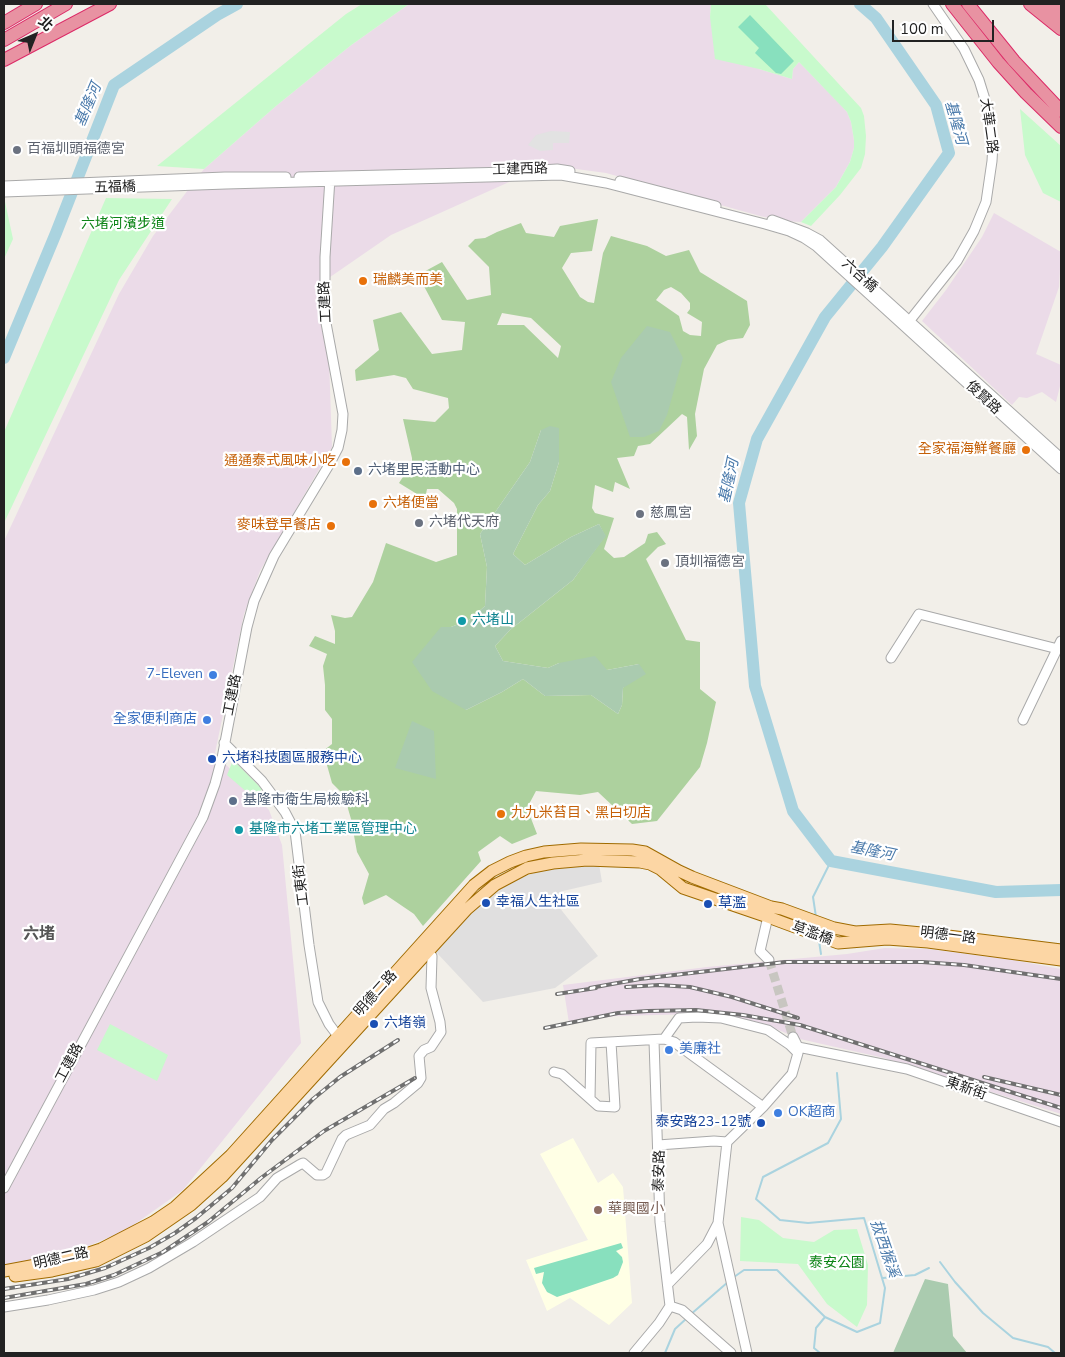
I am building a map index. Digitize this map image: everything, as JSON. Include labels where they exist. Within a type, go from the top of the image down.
[{"type":"highway","points":[[4,23],[36,4]]},
{"type":"highway","points":[[4,40],[66,4]]},
{"type":"highway","points":[[4,60],[110,4]]},
{"type":"highway","points":[[952,4],[998,62],[1061,127]]},
{"type":"highway","points":[[968,4],[1014,61],[1061,111]]},
{"type":"highway","points":[[1030,4],[1061,30]]},
{"type":"highway","points":[[1045,4],[1061,20]]},
{"type":"main road","name":"明德二路","points":[[4,1274],[52,1271],[96,1261],[138,1240],[191,1205],[222,1177],[474,885],[492,871],[510,862],[544,852],[581,849],[646,852],[679,871],[769,912],[785,924]]},
{"type":"main road","name":"明德二路","points":[[769,912],[785,910]]},
{"type":"main road","name":"草濫橋","points":[[785,910],[834,928]]},
{"type":"main road","name":"草濫橋","points":[[785,924],[838,943]]},
{"type":"main road","name":"明德一路","points":[[834,928],[855,932],[890,930],[932,934],[1061,950]]},
{"type":"main road","name":"明德一路","points":[[838,943],[887,939],[928,942],[1061,960]]},
{"type":"street","name":"大華二路","points":[[908,323],[957,261],[974,232],[986,202],[992,161],[993,144],[988,109],[979,80],[964,49],[933,4]]},
{"type":"street","name":"工建西路","points":[[225,180],[561,175],[606,183],[806,235]]},
{"type":"street","name":"工建路","points":[[4,1188],[87,1030],[189,844],[211,796],[254,601],[274,556],[338,448],[343,414],[326,323],[325,304],[325,257],[330,179]]},
{"type":"street","name":"五福橋","points":[[4,186],[225,180]]},
{"type":"street","name":"五福橋","points":[[4,192],[225,180]]},
{"type":"street","name":"六合橋","points":[[806,235],[816,246],[908,323]]},
{"type":"street","name":"俊賢路","points":[[908,323],[1061,458]]},
{"type":"street","name":"俊賢路","points":[[955,366],[1061,469]]},
{"type":"street","points":[[891,658],[919,614],[1059,645],[1024,720]]},
{"type":"street","name":"工東街","points":[[224,743],[262,781],[285,812],[295,831],[318,1002],[329,1024],[341,1041]]},
{"type":"street","points":[[769,912],[760,951],[769,960]]},
{"type":"street","points":[[4,1307],[94,1290],[119,1282],[149,1268],[193,1242],[260,1197],[278,1178],[299,1165],[303,1163],[317,1175],[326,1173],[342,1139],[346,1135],[370,1125],[384,1109],[403,1096],[421,1078],[419,1056],[424,1050],[431,1047],[441,1032],[431,988],[432,956]]},
{"type":"street","points":[[664,1039],[679,1018],[721,1018],[768,1030],[798,1050]]},
{"type":"street","points":[[747,1353],[718,1223],[727,1142],[763,1108],[792,1074],[798,1050],[793,1037]]},
{"type":"street","points":[[590,1099],[591,1043],[664,1039],[674,1042],[763,1108]]},
{"type":"street","points":[[654,1041],[658,1144]]},
{"type":"street","points":[[554,1072],[562,1074],[598,1106],[614,1107],[611,1042]]},
{"type":"street","name":"東新街","points":[[798,1050],[908,1070],[1061,1122]]},
{"type":"street","name":"泰安路","points":[[670,1306],[660,1222],[658,1144],[727,1142]]},
{"type":"street","points":[[668,1284],[707,1244],[718,1223]]},
{"type":"street","points":[[634,1353],[659,1323],[670,1306],[682,1310],[699,1327],[731,1353]]},
{"type":"shaded area","points":[[409,4],[711,4],[710,17],[759,69],[792,79],[793,69],[799,62],[840,104],[847,112],[851,122],[854,148],[850,162],[836,187],[801,222],[783,221],[760,216],[606,173],[547,165],[391,235],[320,284],[319,317],[329,358],[332,447],[260,571],[244,614],[215,753],[269,810],[282,845],[301,1043],[183,1190],[125,1231],[68,1254],[4,1265],[4,541],[119,294],[153,236],[204,169],[276,106],[350,46]]},
{"type":"shaded area","points":[[551,131],[570,132],[569,143],[553,143],[553,150],[540,151],[528,145],[536,135]]},
{"type":"shaded area","points":[[994,213],[1061,252],[1059,287],[1036,354],[1061,365],[1061,382],[1056,402],[1042,392],[1027,398],[1019,397],[1012,405],[922,321],[946,290],[982,237]]},
{"type":"shaded area","points":[[647,326],[670,332],[683,358],[667,415],[659,431],[644,437],[630,437],[611,382],[621,358]]},
{"type":"shaded area","points":[[550,426],[559,428],[559,462],[550,491],[538,505],[513,554],[525,565],[571,537],[599,524],[606,536],[573,580],[510,630],[495,646],[503,661],[548,668],[559,663],[595,656],[607,670],[639,664],[646,674],[623,688],[622,705],[618,714],[591,695],[545,696],[523,679],[466,710],[432,691],[412,662],[441,627],[451,627],[469,620],[485,606],[487,567],[480,534],[530,462],[541,430]]},
{"type":"shaded area","points":[[412,721],[434,731],[436,779],[395,768]]},
{"type":"shaded area","points":[[599,864],[602,882],[563,891],[551,897],[598,956],[555,988],[483,1002],[436,952],[483,899],[508,882],[546,869]]},
{"type":"shaded area","points":[[885,948],[928,949],[1013,960],[1061,969],[1061,1114],[884,1058],[800,1039],[769,1026],[696,1014],[616,1016],[569,1023],[563,985],[707,967],[847,954]]},
{"type":"shaded area","name":"華興國小","points":[[573,1138],[598,1183],[613,1173],[623,1187],[632,1303],[609,1325],[570,1298],[547,1311],[526,1260],[588,1240],[540,1154]]},
{"type":"shaded area","points":[[925,1279],[948,1284],[953,1336],[967,1353],[893,1353]]},
{"type":"green space","points":[[362,4],[409,4],[350,46],[276,106],[204,169],[157,166],[346,14]]},
{"type":"green space","points":[[711,4],[765,4],[861,108],[864,116],[866,136],[865,154],[861,168],[840,195],[811,226],[801,222],[836,187],[850,162],[854,140],[847,112],[799,62],[793,69],[792,79],[715,59],[710,17]]},
{"type":"green space","points":[[750,15],[794,61],[781,74],[776,73],[755,53],[759,48],[738,27]]},
{"type":"green space","points":[[1020,109],[1061,146],[1061,202],[1043,193],[1025,155]]},
{"type":"green space","points":[[4,197],[13,239],[4,259]]},
{"type":"green space","name":"六堵河濱步道","points":[[106,198],[172,199],[119,280],[4,523],[4,432]]},
{"type":"green space","points":[[598,219],[592,251],[571,253],[562,268],[580,297],[588,302],[594,303],[603,253],[611,236],[647,246],[666,256],[689,250],[700,272],[747,301],[750,325],[743,338],[728,340],[717,345],[704,369],[695,414],[697,436],[689,450],[687,417],[682,414],[650,444],[638,446],[634,456],[617,458],[630,489],[615,482],[613,492],[595,485],[592,508],[595,513],[614,518],[604,549],[614,558],[624,557],[645,543],[648,534],[657,532],[666,544],[658,547],[646,559],[686,640],[700,642],[700,689],[716,702],[700,767],[657,821],[632,824],[598,792],[580,795],[536,791],[527,808],[537,834],[512,844],[500,836],[478,852],[481,861],[423,926],[414,914],[386,895],[364,905],[362,898],[369,874],[357,852],[344,795],[332,783],[323,751],[332,744],[332,719],[325,710],[323,666],[327,654],[309,646],[315,636],[335,644],[335,631],[331,615],[345,618],[352,617],[373,582],[386,543],[436,562],[457,555],[457,509],[454,503],[438,489],[427,489],[425,499],[399,483],[412,463],[403,419],[435,422],[449,408],[448,398],[413,389],[406,378],[394,375],[356,381],[355,370],[379,350],[373,320],[401,312],[432,354],[462,350],[465,322],[442,320],[418,275],[442,262],[467,300],[491,295],[489,267],[468,246],[475,239],[485,238],[521,223],[526,233],[554,237],[560,226]],"holes":[[[671,287],[681,293],[690,303],[690,309],[687,313],[702,322],[701,336],[690,335],[683,331],[679,316],[656,300],[664,290]],[[502,313],[531,318],[561,346],[558,358],[524,325],[497,325]],[[541,430],[559,462],[550,491],[538,505],[513,554],[525,565],[571,537],[599,524],[605,536],[573,580],[510,630],[495,646],[503,661],[548,668],[559,663],[607,670],[639,664],[623,688],[622,705],[618,714],[591,695],[545,696],[523,679],[466,710],[441,627],[451,627],[469,620],[485,606],[487,567],[480,534],[530,462]]]},
{"type":"green space","points":[[233,760],[262,789],[256,800],[227,775]]},
{"type":"green space","points":[[110,1024],[168,1055],[157,1081],[97,1050]]},
{"type":"green space","name":"泰安公園","points":[[741,1217],[759,1220],[783,1238],[814,1242],[834,1230],[857,1229],[868,1265],[867,1305],[857,1327],[827,1304],[798,1264],[740,1261]]},
{"type":"green space","points":[[621,1243],[623,1248],[616,1251],[622,1257],[623,1262],[618,1275],[557,1297],[547,1292],[542,1283],[544,1272],[536,1274],[534,1268]]},
{"type":"waterway","name":"基隆河","points":[[4,358],[56,233],[114,85],[217,15],[237,4]]},
{"type":"waterway","name":"基隆河","points":[[860,4],[876,18],[936,105],[949,153],[882,247],[825,317],[757,439],[739,503],[755,686],[793,811],[831,861],[996,892],[1061,890]]},
{"type":"waterway","name":"拔西猴溪","points":[[816,917],[813,897],[831,861]]},
{"type":"waterway","name":"拔西猴溪","points":[[819,941],[821,954]]},
{"type":"waterway","name":"拔西猴溪","points":[[734,1277],[744,1270],[777,1270],[825,1317],[857,1332],[880,1323],[885,1288],[864,1218],[808,1223],[780,1220],[756,1199],[763,1177],[828,1143],[841,1119],[837,1073]]},
{"type":"waterway","points":[[940,1262],[983,1313],[1013,1338],[1048,1347],[1055,1353]]},
{"type":"waterway","points":[[883,1278],[915,1275],[929,1268]]},
{"type":"waterway","name":"拔西猴溪","points":[[690,1315],[728,1282]]},
{"type":"waterway","points":[[820,1353],[814,1348],[816,1328],[825,1317]]},
{"type":"waterway","name":"拔西猴溪","points":[[665,1353],[675,1329],[687,1318]]},
{"type":"tunnel","points":[[769,960],[793,1037]]},
{"type":"railway","points":[[590,988],[640,979],[785,962],[922,962],[964,965],[1061,979]]},
{"type":"railway","points":[[626,987],[659,985],[690,987],[732,997],[798,1018]]},
{"type":"railway","points":[[557,994],[596,988]]},
{"type":"railway","points":[[545,1028],[618,1013],[648,1011],[696,1010],[743,1015],[800,1025],[1061,1108]]},
{"type":"railway","points":[[4,1289],[68,1279],[105,1268],[149,1248],[175,1233],[232,1188],[272,1140],[313,1099],[340,1077],[398,1040]]},
{"type":"railway","points":[[984,1077],[1061,1095]]},
{"type":"railway","points":[[4,1298],[86,1284],[114,1275],[163,1252],[208,1222],[261,1178],[324,1131],[415,1078]]},
{"type":"place","name":"百福圳頭福德宮","points":[[17,150]]},
{"type":"place","name":"瑞麟美而美","points":[[363,281]]},
{"type":"place","name":"全家福海鮮餐廳","points":[[1026,450]]},
{"type":"place","name":"通通泰式風味小吃","points":[[346,462]]},
{"type":"place","name":"六堵里民活動中心","points":[[358,471]]},
{"type":"place","name":"六堵便當","points":[[373,504]]},
{"type":"place","name":"慈鳳宮","points":[[640,514]]},
{"type":"place","name":"六堵代天府","points":[[419,523]]},
{"type":"place","name":"麥味登早餐店","points":[[331,526]]},
{"type":"place","name":"頂圳福德宮","points":[[665,563]]},
{"type":"place","name":"六堵山","points":[[462,621]]},
{"type":"place","name":"7-Eleven","points":[[213,675]]},
{"type":"place","name":"全家便利商店","points":[[207,720]]},
{"type":"place","name":"六堵科技園區服務中心","points":[[212,759]]},
{"type":"place","name":"基隆市衛生局檢驗科","points":[[233,801]]},
{"type":"place","name":"九九米苔目、黑白切店","points":[[501,814]]},
{"type":"place","name":"基隆市六堵工業區管理中心","points":[[239,830]]},
{"type":"place","name":"幸福人生社區","points":[[486,903]]},
{"type":"place","name":"草濫","points":[[708,904]]},
{"type":"place","name":"六堵嶺","points":[[374,1024]]},
{"type":"place","name":"美廉社","points":[[669,1050]]},
{"type":"place","name":"OK超商","points":[[778,1113]]},
{"type":"place","name":"泰安路23-12號","points":[[761,1123]]},
{"type":"place","name":"華興國小","points":[[598,1210]]},
{"type":"district","name":"六堵","points":[[39,935]]}]
